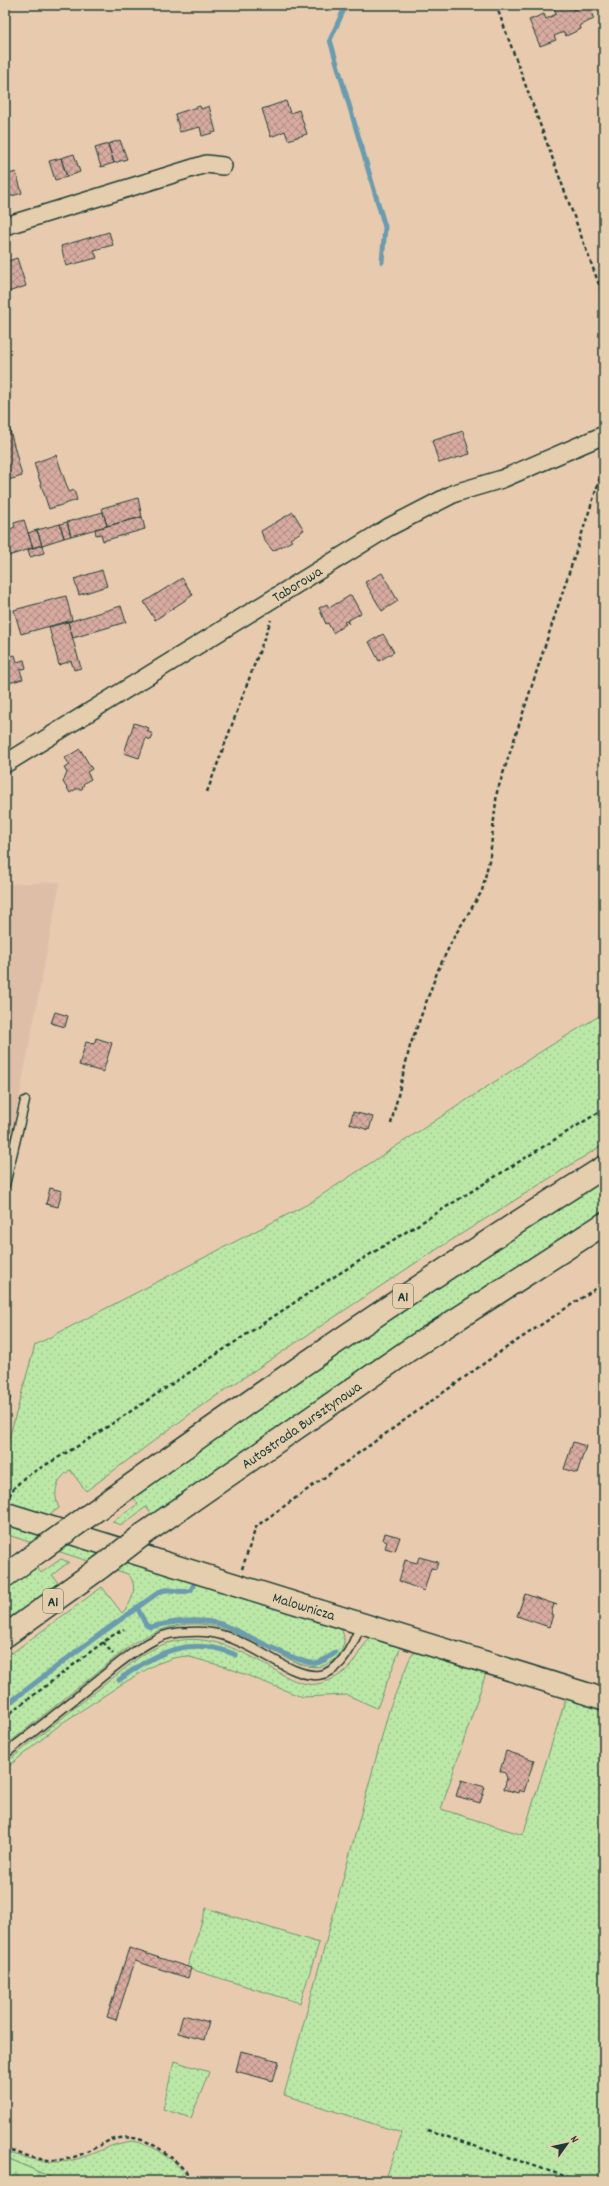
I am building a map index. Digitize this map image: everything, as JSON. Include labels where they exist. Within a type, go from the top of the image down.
[{"type":"highway","name":"A1","points":[[5,1576],[206,1431],[380,1312],[604,1167]]},
{"type":"highway","name":"Autostrada Bursztynowa","points":[[5,1636],[234,1470],[409,1350],[604,1224]]},
{"type":"street","points":[[5,226],[206,164],[223,166]]},
{"type":"street","name":"Taborowa","points":[[5,764],[389,527],[454,493],[502,479],[604,435]]},
{"type":"street","name":"Malownicza","points":[[6,1508],[237,1584],[604,1699]]},
{"type":"lane","points":[[5,1185],[24,1101]]},
{"type":"lane","points":[[5,1754],[120,1663],[160,1637],[187,1632],[215,1633],[236,1640],[299,1672],[319,1674],[334,1668],[342,1662],[353,1645],[361,1623]]},
{"type":"path","points":[[496,5],[604,298]]},
{"type":"path","points":[[391,1124],[410,1046],[438,970],[454,937],[482,891],[490,856],[498,792],[604,466]]},
{"type":"path","points":[[207,792],[273,614],[275,598]]},
{"type":"path","points":[[6,1508],[14,1488],[25,1477],[83,1443],[324,1283],[604,1109]]},
{"type":"path","points":[[237,1584],[256,1527],[262,1522],[488,1361],[604,1283]]},
{"type":"path","points":[[5,1717],[103,1642],[124,1629]]},
{"type":"path","points":[[427,2130],[579,2181]]},
{"type":"path","points":[[5,2150],[38,2159],[56,2160],[76,2157],[111,2140],[124,2137],[138,2139],[155,2145],[165,2151],[195,2181]]},
{"type":"shaded area","points":[[60,882],[20,1094],[5,1164],[5,884]]},
{"type":"green space","points":[[604,1013],[604,1144],[420,1260],[201,1406],[86,1491],[70,1470],[62,1478],[57,1487],[56,1497],[59,1508],[48,1516],[5,1504],[5,1453],[35,1345],[308,1204],[537,1054]]},
{"type":"green space","points":[[604,1179],[604,1213],[376,1361],[152,1515],[146,1507],[122,1525],[112,1522],[138,1504],[132,1495],[460,1271]]},
{"type":"green space","points":[[5,1521],[339,1626],[344,1638],[342,1650],[334,1660],[319,1667],[311,1666],[300,1664],[238,1634],[220,1628],[201,1624],[181,1625],[160,1631],[135,1642],[5,1746],[5,1658],[102,1587],[122,1613],[129,1605],[134,1589],[131,1578],[128,1574],[5,1534]]},
{"type":"green space","points":[[61,1559],[69,1562],[52,1575],[59,1584],[5,1624],[5,1587],[35,1565],[41,1573]]},
{"type":"green space","points":[[372,1637],[398,1642],[400,1649],[377,1708],[347,1695],[302,1697],[226,1667],[186,1656],[173,1658],[156,1664],[62,1723],[5,1769],[5,1763],[138,1658],[154,1648],[170,1642],[201,1640],[216,1643],[247,1655],[289,1678],[301,1683],[311,1684],[329,1680],[346,1670]]},
{"type":"green space","points":[[416,1650],[487,1670],[441,1809],[523,1835],[567,1695],[604,1707],[604,2181],[385,2181],[402,2133],[284,2095],[390,1707],[410,1658]]},
{"type":"green space","points":[[206,1908],[319,1943],[300,2003],[187,1968]]},
{"type":"green space","points":[[174,2061],[209,2072],[191,2118],[163,2109]]},
{"type":"green space","points":[[133,2141],[152,2147],[166,2155],[192,2181],[59,2181],[5,2157],[5,2152],[42,2161],[70,2161],[117,2144]]},
{"type":"green space","points":[[5,2157],[59,2181],[5,2181]]},
{"type":"building","points":[[553,5],[571,5],[573,10],[588,5],[594,19],[580,25],[581,29],[566,36],[564,32],[554,36],[556,40],[540,46],[529,20],[544,14],[546,19],[556,14]]},
{"type":"building","points":[[286,101],[290,113],[299,110],[307,134],[288,140],[285,131],[271,137],[262,109]]},
{"type":"building","points":[[200,106],[201,109],[209,106],[216,132],[202,136],[200,127],[180,132],[175,114]]},
{"type":"building","points":[[120,140],[127,159],[114,163],[108,144]]},
{"type":"building","points":[[108,144],[114,163],[101,167],[95,148]]},
{"type":"building","points":[[74,154],[80,172],[67,177],[61,158]]},
{"type":"building","points":[[61,158],[67,177],[55,180],[49,161]]},
{"type":"building","points":[[16,172],[22,193],[5,198],[5,175]]},
{"type":"building","points":[[109,232],[113,245],[94,250],[97,258],[66,266],[61,246]]},
{"type":"building","points":[[17,258],[26,286],[5,293],[5,262]]},
{"type":"building","points":[[5,423],[8,423],[22,476],[5,481]]},
{"type":"building","points":[[463,431],[470,454],[439,463],[432,441]]},
{"type":"building","points":[[56,455],[69,492],[74,490],[77,500],[49,509],[34,463]]},
{"type":"building","points":[[138,498],[142,517],[107,526],[102,508]]},
{"type":"building","points":[[103,512],[107,526],[71,536],[67,522]]},
{"type":"building","points":[[293,512],[304,530],[290,539],[292,541],[273,551],[264,540],[261,531]]},
{"type":"building","points":[[142,517],[145,529],[103,541],[101,534],[96,535],[95,529]]},
{"type":"building","points":[[24,520],[33,548],[5,557],[5,531],[15,527],[14,523]]},
{"type":"building","points":[[67,522],[71,536],[64,538],[60,524]]},
{"type":"building","points":[[60,524],[64,538],[42,545],[37,530]]},
{"type":"building","points":[[37,530],[42,545],[33,548],[28,533]]},
{"type":"building","points":[[42,545],[44,553],[30,557],[28,549]]},
{"type":"building","points":[[102,570],[107,586],[79,595],[74,579]]},
{"type":"building","points":[[382,573],[398,601],[382,611],[365,582]]},
{"type":"building","points":[[5,575],[8,585],[5,586]]},
{"type":"building","points":[[182,578],[193,595],[155,620],[144,602]]},
{"type":"building","points":[[351,595],[361,613],[347,621],[349,624],[346,621],[344,622],[346,624],[333,633],[328,623],[326,624],[319,608],[327,604],[329,608]]},
{"type":"building","points":[[66,596],[72,620],[21,634],[14,610]]},
{"type":"building","points":[[121,606],[126,622],[73,638],[68,622]]},
{"type":"building","points":[[5,615],[10,631],[5,632]]},
{"type":"building","points":[[68,622],[81,668],[74,670],[71,661],[59,665],[49,627]]},
{"type":"building","points":[[383,634],[394,652],[379,661],[369,642]]},
{"type":"building","points":[[15,655],[17,662],[24,660],[26,668],[20,670],[23,679],[5,684],[5,658]]},
{"type":"building","points":[[134,723],[149,728],[147,731],[153,734],[151,740],[146,738],[139,758],[124,753]]},
{"type":"building","points":[[80,749],[92,769],[87,772],[91,779],[84,783],[82,789],[76,789],[70,793],[63,782],[67,773],[64,768],[70,765],[65,758]]},
{"type":"building","points":[[55,1012],[68,1016],[65,1027],[51,1023]]},
{"type":"building","points":[[96,1038],[112,1043],[103,1072],[79,1065],[86,1042],[94,1044]]},
{"type":"building","points":[[353,1112],[373,1117],[369,1130],[350,1124]]},
{"type":"building","points":[[50,1188],[62,1191],[58,1207],[46,1204]]},
{"type":"building","points":[[5,1394],[11,1396],[5,1417]]},
{"type":"building","points":[[573,1442],[586,1446],[577,1473],[564,1469]]},
{"type":"building","points":[[385,1533],[400,1537],[395,1551],[385,1548],[387,1542],[383,1540]]},
{"type":"building","points":[[419,1557],[438,1562],[436,1569],[431,1568],[424,1591],[399,1581],[405,1560],[417,1563]]},
{"type":"building","points":[[525,1594],[557,1605],[554,1604],[551,1614],[553,1615],[549,1627],[517,1616]]},
{"type":"building","points":[[506,1751],[534,1760],[524,1792],[519,1790],[518,1793],[504,1789],[507,1778],[505,1773],[500,1771]]},
{"type":"building","points":[[461,1780],[485,1787],[480,1803],[456,1796]]},
{"type":"building","points":[[129,1948],[191,1968],[188,1978],[135,1961],[116,2020],[107,2017]]},
{"type":"building","points":[[183,2015],[209,2022],[204,2040],[178,2033]]},
{"type":"building","points":[[241,2051],[279,2061],[273,2081],[236,2071]]},
{"type":"waterway","points":[[346,5],[330,40],[385,227],[382,262]]},
{"type":"waterway","points":[[5,1706],[85,1645],[159,1592],[163,1590],[183,1592],[191,1590],[193,1586]]},
{"type":"waterway","points":[[137,1607],[146,1625],[150,1627],[183,1621],[217,1623],[240,1632],[297,1659],[308,1662],[321,1662],[335,1653]]},
{"type":"waterway","points":[[119,1680],[146,1661],[174,1650],[189,1647],[204,1647],[219,1649],[236,1655]]}]
